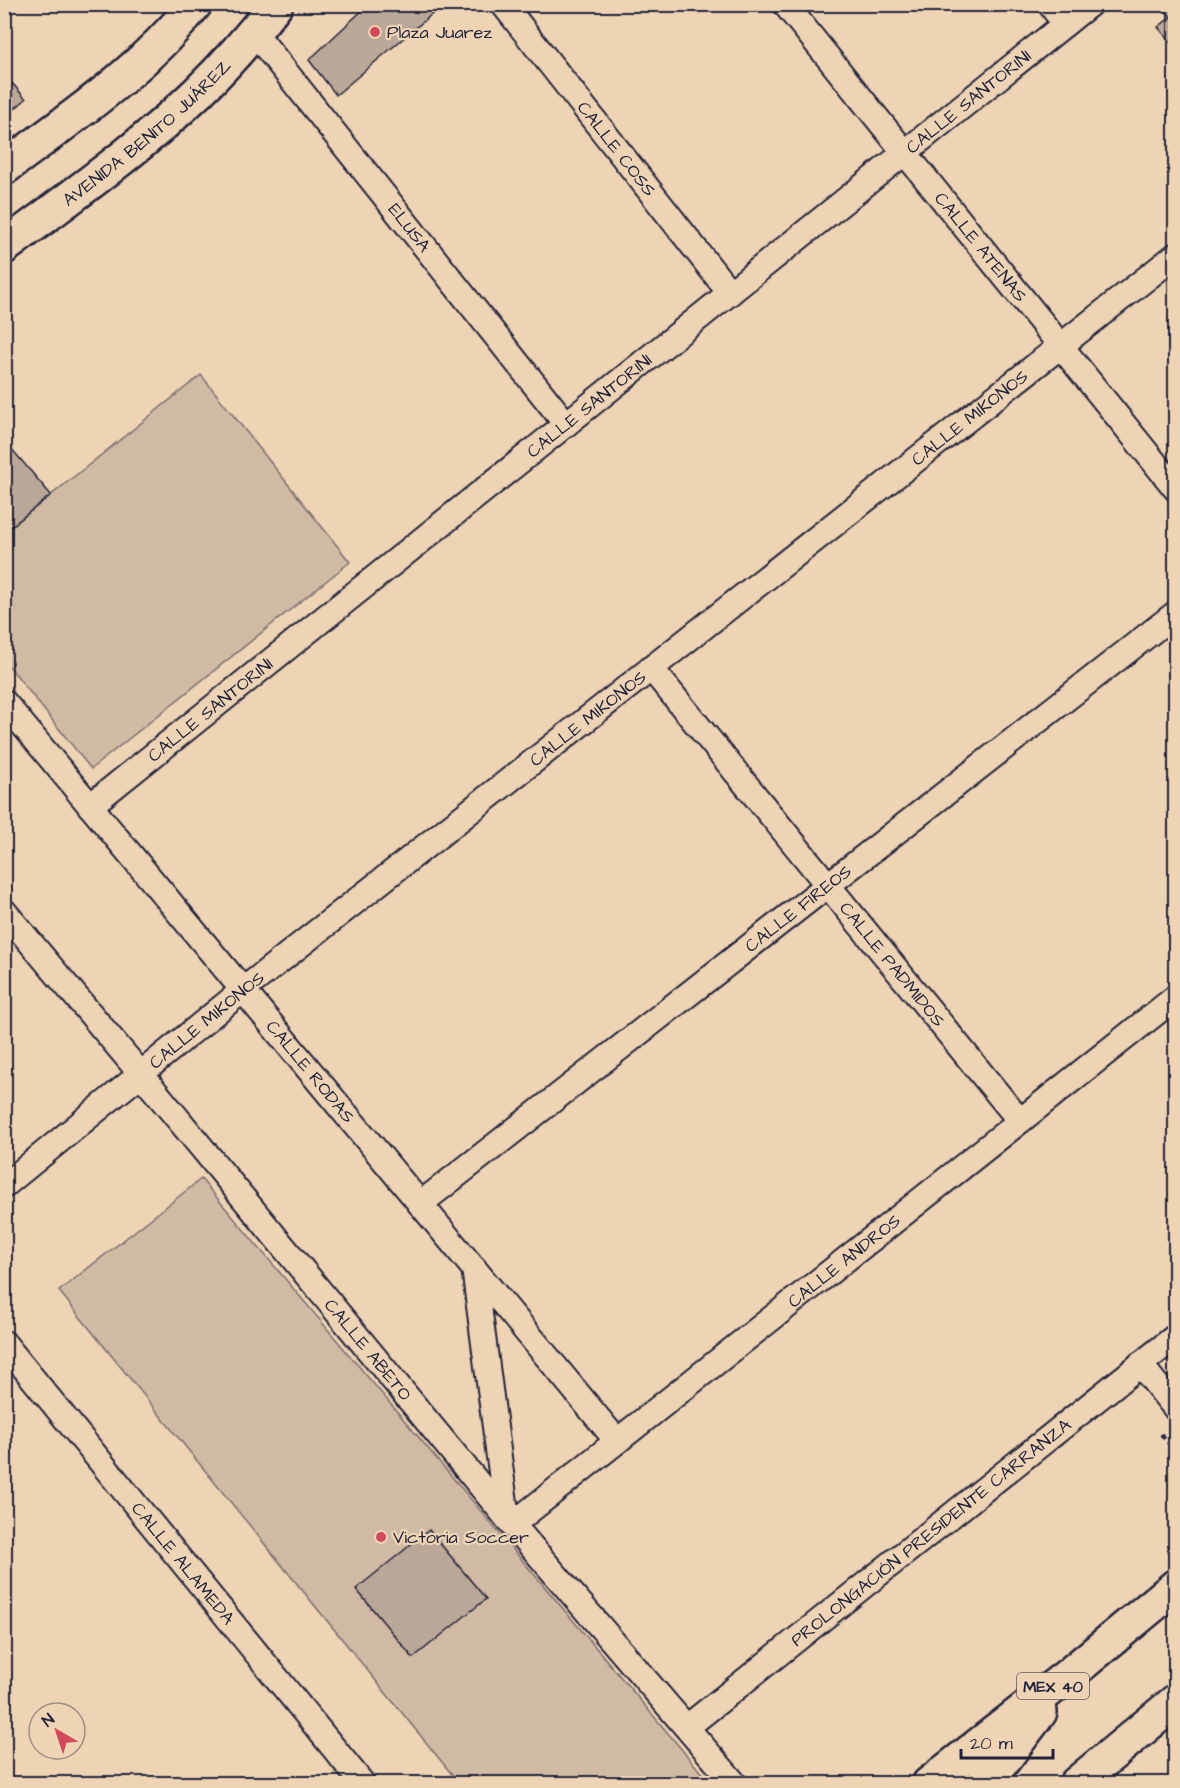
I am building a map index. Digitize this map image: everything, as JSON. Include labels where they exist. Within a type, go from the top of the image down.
[{"type":"main road","points":[[4,168],[130,73],[169,36],[195,4]]},
{"type":"main road","name":"AVENIDA BENITO JUÁREZ","points":[[4,248],[139,144],[197,93],[254,33],[276,4]]},
{"type":"main road","name":"MEX 40","points":[[929,1784],[1176,1586]]},
{"type":"main road","points":[[982,1784],[1002,1762],[1071,1672]]},
{"type":"main road","points":[[1076,1784],[1176,1701]]},
{"type":"street","name":"CALLE COSS","points":[[503,4],[730,292]]},
{"type":"street","name":"CALLE ATENAS","points":[[785,4],[1176,489]]},
{"type":"street","points":[[1050,4],[1065,24]]},
{"type":"street","name":"CALLE SANTORINI","points":[[90,806],[1090,4]]},
{"type":"street","name":"ELUSA","points":[[254,33],[566,424]]},
{"type":"street","name":"CALLE MIKONOS","points":[[4,1186],[243,990],[1176,255]]},
{"type":"street","name":"CALLE FIREOS","points":[[420,1204],[1176,613]]},
{"type":"street","name":"CALLE PADMIDOS","points":[[651,668],[1020,1121]]},
{"type":"street","name":"CALLE RODAS","points":[[4,702],[617,1442]]},
{"type":"street","name":"CALLE ABETO","points":[[4,911],[510,1521],[735,1784]]},
{"type":"street","name":"CALLE ANDROS","points":[[510,1521],[617,1442],[1176,997]]},
{"type":"street","points":[[474,1268],[510,1521]]},
{"type":"street","name":"PROLONGACIÓN PRESIDENTE CARRANZA","points":[[687,1727],[1176,1336]]},
{"type":"street","name":"CALLE ALAMEDA","points":[[4,1343],[363,1784]]},
{"type":"street","points":[[1140,1364],[1176,1409]]},
{"type":"shaded area","points":[[201,375],[350,562],[91,769],[5,661],[5,532]]},
{"type":"shaded area","name":"Victoria Soccer","points":[[201,1179],[710,1783],[459,1783],[59,1291]]},
{"type":"building","name":"Plaza Juarez","points":[[369,4],[444,4],[336,95],[309,60]]},
{"type":"building","points":[[1161,4],[1176,4],[1176,49],[1158,27],[1171,17]]},
{"type":"building","points":[[4,74],[26,99],[4,118]]},
{"type":"building","points":[[4,440],[51,495],[4,532]]},
{"type":"building","points":[[429,1530],[486,1599],[413,1658],[356,1589]]},
{"type":"place","name":"Plaza Juarez","points":[[375,32]]},
{"type":"place","name":"Victoria Soccer","points":[[381,1537]]}]
